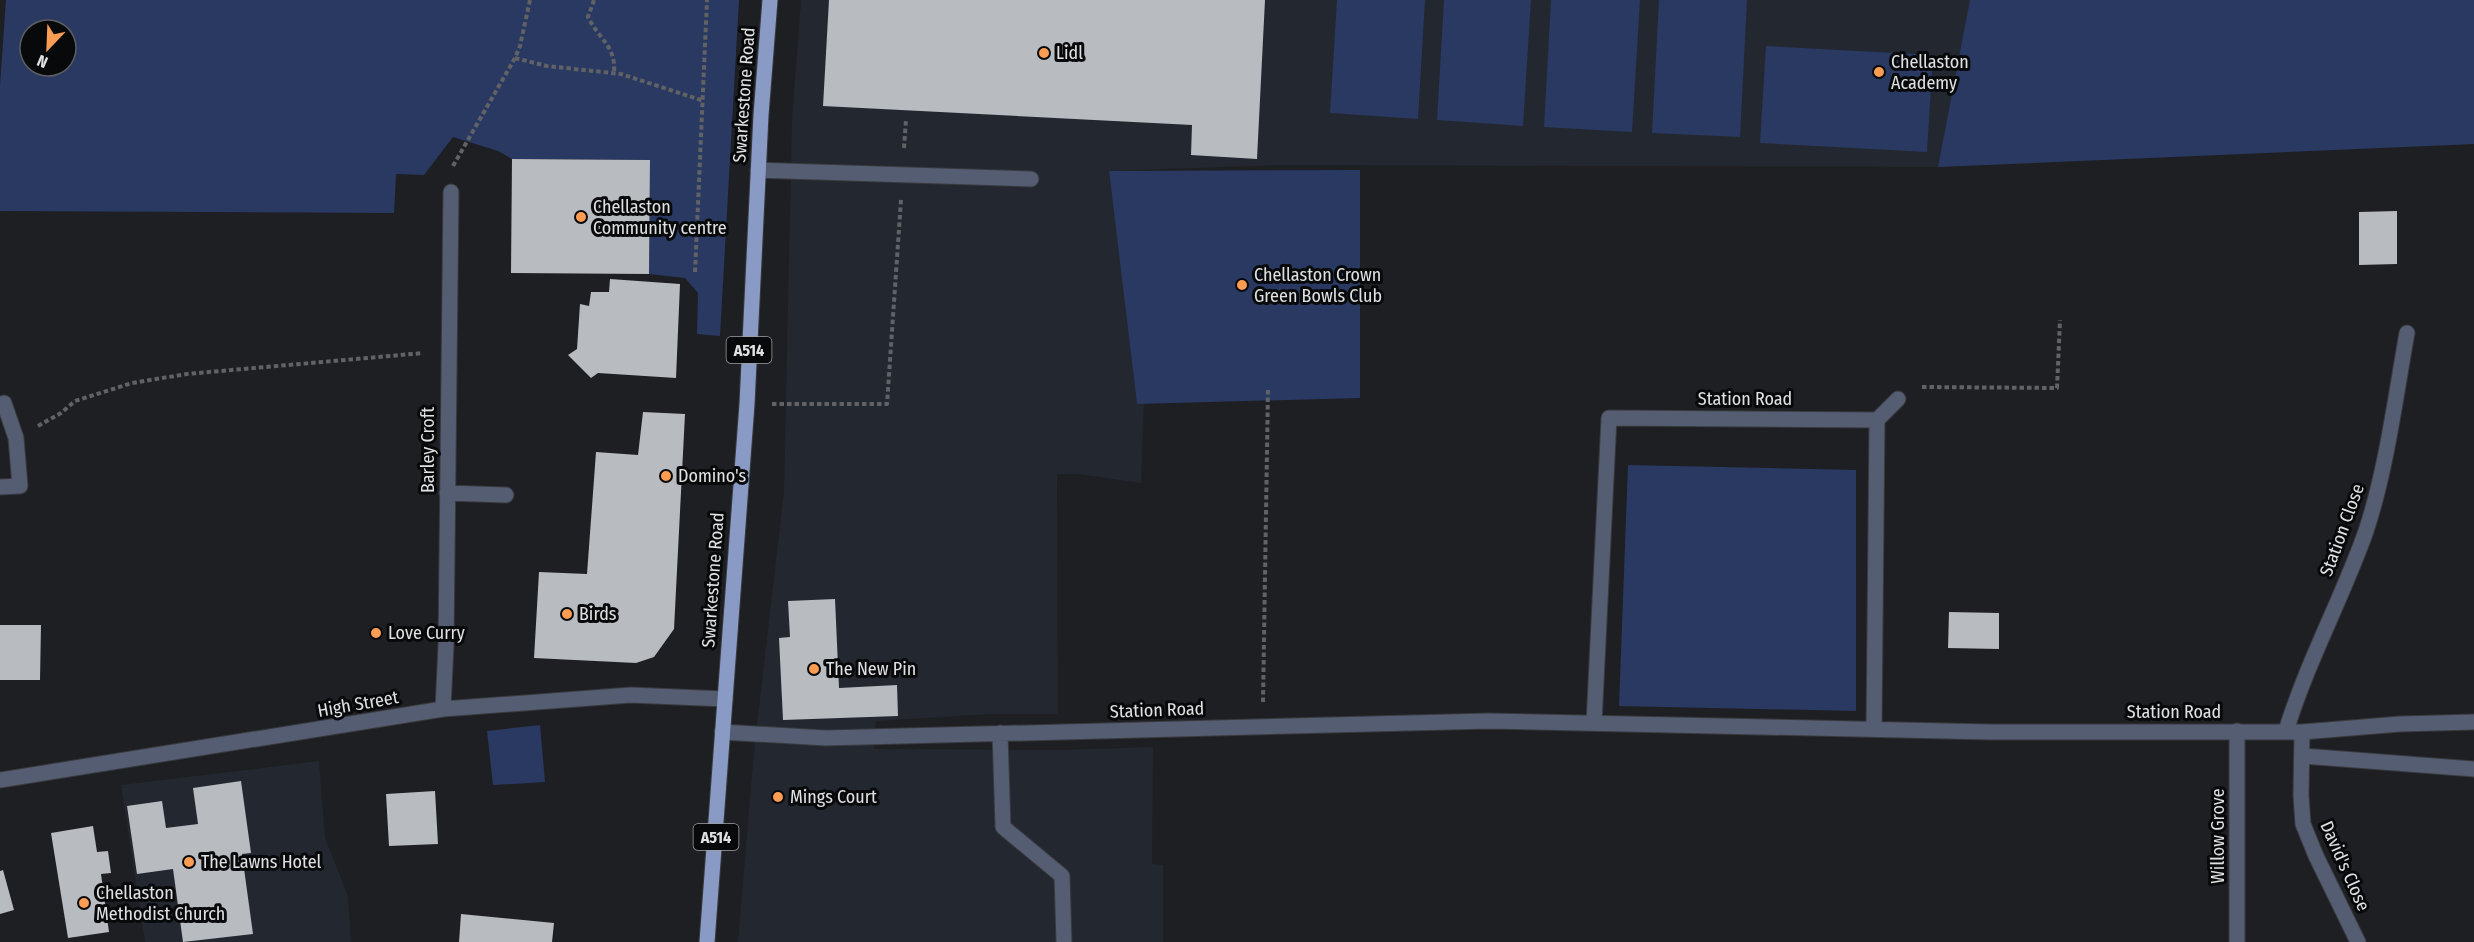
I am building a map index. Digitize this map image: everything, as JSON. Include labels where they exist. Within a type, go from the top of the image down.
[{"type":"main road","name":"Swarkestone Road","points":[[722,732],[747,404],[758,170],[770,0]]},
{"type":"main road","name":"A514","points":[[707,942],[722,732]]},
{"type":"street","points":[[758,170],[1031,179]]},
{"type":"street","name":"Barley Croft","points":[[443,709],[446,645],[451,192]]},
{"type":"street","name":"Station Close","points":[[2294,731],[2296,700],[2366,531],[2380,481],[2407,333]]},
{"type":"street","points":[[1874,729],[1877,420],[1898,399]]},
{"type":"street","points":[[0,487],[21,486],[16,438],[4,403]]},
{"type":"street","name":"Station Road","points":[[1594,723],[1609,418],[1877,420]]},
{"type":"street","points":[[447,493],[506,495]]},
{"type":"street","name":"High Street","points":[[0,780],[443,709],[631,695],[724,699]]},
{"type":"street","name":"Station Road","points":[[722,732],[826,738],[1489,721],[1991,732],[2294,731],[2474,722]]},
{"type":"street","name":"Willow Grove","points":[[2237,731],[2237,942]]},
{"type":"street","name":"David's Close","points":[[2294,731],[2303,756],[2301,796],[2303,824],[2358,942]]},
{"type":"street","points":[[1000,733],[1003,827],[1062,876],[1064,942]]},
{"type":"street","points":[[2303,756],[2474,769]]},
{"type":"path","points":[[451,192],[453,164],[515,58],[520,46],[530,0]]},
{"type":"path","points":[[594,0],[588,17],[601,39],[611,47],[614,73]]},
{"type":"path","points":[[695,272],[707,0]]},
{"type":"path","points":[[515,58],[547,66],[614,73],[704,101]]},
{"type":"path","points":[[747,404],[887,404],[906,119]]},
{"type":"path","points":[[1898,399],[1913,387],[2057,388],[2060,320]]},
{"type":"path","points":[[16,438],[60,413],[75,401],[132,383],[187,374],[419,353],[448,356]]},
{"type":"path","points":[[1262,726],[1268,388]]},
{"type":"shaded area","points":[[6,0],[739,0],[720,336],[697,334],[698,293],[685,278],[649,274],[650,160],[512,159],[498,151],[453,137],[424,175],[396,174],[394,213],[0,211],[0,85]]},
{"type":"shaded area","points":[[801,0],[2474,0],[2474,144],[1938,167],[1280,165],[1109,171],[1137,403],[1144,403],[1141,483],[1078,474],[1057,474],[1058,714],[990,714],[876,721],[874,749],[1058,750],[1153,747],[1152,864],[1163,865],[1163,942],[738,942],[754,751],[784,491],[792,120]]},
{"type":"shaded area","points":[[1337,0],[1425,0],[1418,119],[1330,113]]},
{"type":"shaded area","points":[[1444,0],[1531,0],[1523,126],[1437,120]]},
{"type":"shaded area","points":[[1551,0],[1640,0],[1632,132],[1544,127]]},
{"type":"shaded area","points":[[1659,0],[1747,0],[1740,137],[1652,133]]},
{"type":"shaded area","points":[[1970,0],[2474,0],[2474,144],[1938,167]]},
{"type":"shaded area","points":[[1766,46],[1933,55],[1927,152],[1760,143]]},
{"type":"shaded area","name":"Chellaston Crown Green Bowls Club","points":[[1360,170],[1360,398],[1137,404],[1109,171]]},
{"type":"shaded area","points":[[1628,465],[1856,470],[1856,711],[1619,706]]},
{"type":"shaded area","points":[[540,725],[545,782],[493,785],[487,731]]},
{"type":"shaded area","points":[[319,761],[325,838],[348,896],[351,942],[145,942],[121,785]]},
{"type":"building","name":"Lidl","points":[[829,0],[1265,0],[1257,159],[1191,155],[1192,125],[823,106]]},
{"type":"building","name":"Chellaston Community centre","points":[[512,159],[650,160],[649,274],[511,273]]},
{"type":"building","points":[[2397,211],[2397,264],[2359,265],[2359,212]]},
{"type":"building","points":[[610,279],[680,284],[676,378],[598,373],[591,378],[568,355],[577,349],[580,304],[589,306],[591,292],[609,292]]},
{"type":"building","points":[[643,412],[685,414],[674,629],[654,657],[636,663],[534,658],[539,572],[587,574],[596,452],[638,455]]},
{"type":"building","points":[[835,599],[839,688],[897,685],[898,716],[783,720],[779,638],[790,637],[788,601]]},
{"type":"building","points":[[1949,612],[1999,613],[1999,649],[1948,648]]},
{"type":"building","points":[[0,625],[41,625],[40,680],[0,680]]},
{"type":"building","name":"The Lawns Hotel","points":[[241,781],[251,853],[242,854],[253,934],[183,942],[173,869],[137,874],[127,806],[162,801],[166,828],[198,824],[193,788]]},
{"type":"building","points":[[435,791],[438,844],[389,846],[386,794]]},
{"type":"building","name":"Chellaston Methodist Church","points":[[93,826],[97,852],[108,851],[111,873],[101,874],[109,932],[68,938],[51,833]]},
{"type":"building","points":[[3,870],[14,910],[0,914],[0,871]]},
{"type":"building","points":[[461,914],[554,923],[552,942],[459,942]]},
{"type":"place","name":"Lidl","points":[[1044,53]]},
{"type":"place","name":"Chellaston Academy","points":[[1879,72]]},
{"type":"place","name":"Chellaston Community centre","points":[[581,217]]},
{"type":"place","name":"Chellaston Crown Green Bowls Club","points":[[1242,285]]},
{"type":"place","name":"Domino's","points":[[666,476]]},
{"type":"place","name":"Birds","points":[[567,614]]},
{"type":"place","name":"Love Curry","points":[[376,633]]},
{"type":"place","name":"The New Pin","points":[[814,669]]},
{"type":"place","name":"Mings Court","points":[[778,797]]},
{"type":"place","name":"The Lawns Hotel","points":[[189,862]]},
{"type":"place","name":"Chellaston Methodist Church","points":[[84,903]]}]
